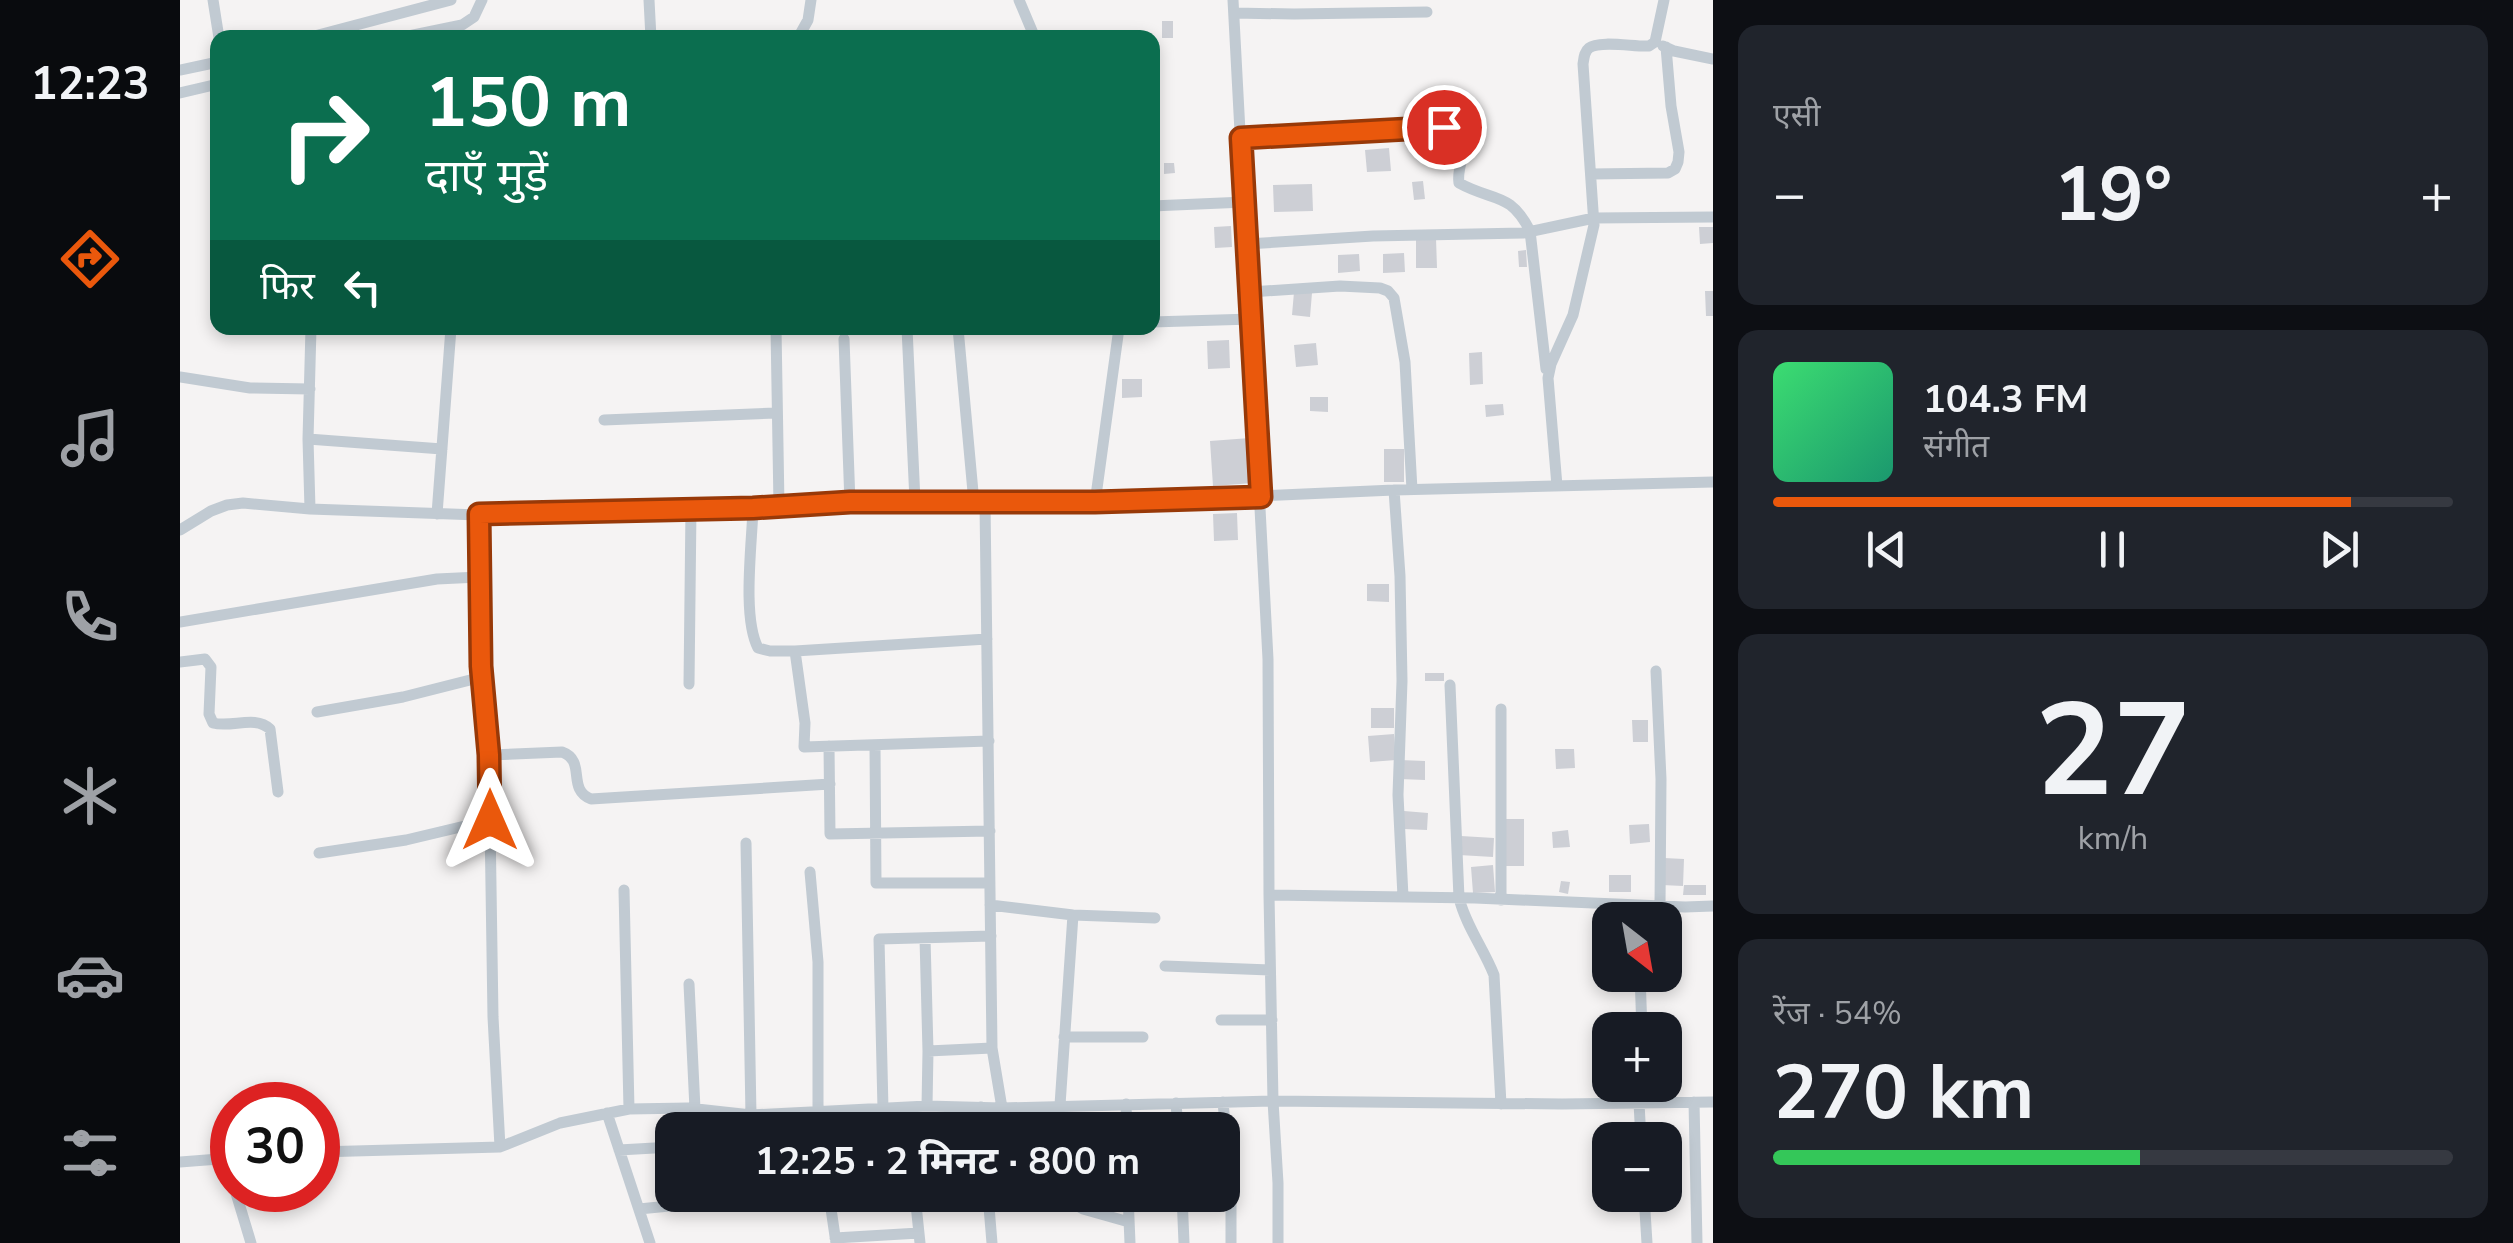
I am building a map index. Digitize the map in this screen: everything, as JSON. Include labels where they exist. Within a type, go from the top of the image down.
[{"type":"street","points":[[212,0],[218,30]]},
{"type":"street","points":[[337,30],[451,0]]},
{"type":"street","points":[[464,30],[482,0]]},
{"type":"street","points":[[649,0],[651,30]]},
{"type":"street","points":[[802,30],[810,0]]},
{"type":"street","points":[[1019,0],[1032,30]]},
{"type":"street","points":[[1591,174],[1668,173],[1678,162],[1661,44],[1664,0]]},
{"type":"street","points":[[1278,1243],[1268,895],[1268,659],[1233,6],[1294,14],[1427,12]]},
{"type":"street","points":[[1548,378],[1573,316],[1594,218],[1582,64],[1585,53],[1598,44],[1661,44],[1713,59]]},
{"type":"street","points":[[180,70],[210,63]]},
{"type":"street","points":[[180,93],[210,86]]},
{"type":"street","points":[[1241,138],[1456,128],[1464,132],[1466,150],[1459,168],[1459,183],[1510,203],[1530,231],[1556,486]]},
{"type":"street","points":[[1160,206],[1245,202]]},
{"type":"street","points":[[1247,244],[1530,231],[1594,218],[1713,217]]},
{"type":"street","points":[[1250,292],[1340,286],[1380,288],[1394,298],[1405,362],[1412,490]]},
{"type":"street","points":[[1160,322],[1252,319]]},
{"type":"street","points":[[310,509],[311,335]]},
{"type":"street","points":[[437,514],[450,335]]},
{"type":"street","points":[[776,335],[778,506]]},
{"type":"street","points":[[908,335],[915,501]]},
{"type":"street","points":[[959,335],[979,503],[987,639],[992,1048],[1002,1108]]},
{"type":"street","points":[[1095,502],[1117,335]]},
{"type":"street","points":[[844,339],[850,502]]},
{"type":"street","points":[[180,377],[250,388],[310,389]]},
{"type":"street","points":[[604,420],[776,413]]},
{"type":"street","points":[[308,439],[442,449]]},
{"type":"street","points":[[180,530],[227,504],[244,502],[310,509],[479,514],[850,502],[1095,502],[1713,482]]},
{"type":"street","points":[[1394,490],[1400,576],[1398,795],[1403,897]]},
{"type":"street","points":[[689,684],[691,508]]},
{"type":"street","points":[[753,508],[750,615],[758,648],[795,651],[987,639]]},
{"type":"street","points":[[479,514],[500,1147]]},
{"type":"street","points":[[180,622],[437,579],[480,577]]},
{"type":"street","points":[[795,651],[804,709],[804,747],[989,741]]},
{"type":"street","points":[[180,662],[199,658],[209,663],[209,714],[213,724],[256,722],[270,729],[278,792]]},
{"type":"street","points":[[1656,671],[1661,779],[1660,902]]},
{"type":"street","points":[[317,712],[482,677]]},
{"type":"street","points":[[1450,685],[1459,898],[1494,976],[1501,1104]]},
{"type":"street","points":[[1501,709],[1501,900]]},
{"type":"street","points":[[875,745],[876,883],[990,883]]},
{"type":"street","points":[[829,746],[830,834],[990,831]]},
{"type":"street","points":[[489,755],[570,754],[579,792],[591,799],[830,784]]},
{"type":"street","points":[[319,853],[406,840],[490,820]]},
{"type":"street","points":[[746,843],[752,1112]]},
{"type":"street","points":[[810,872],[818,962],[818,1112],[927,1106],[1002,1108],[1223,1102],[1713,1102]]},
{"type":"street","points":[[624,890],[629,1109]]},
{"type":"street","points":[[1268,895],[1592,903]]},
{"type":"street","points":[[990,904],[1073,915],[1155,918]]},
{"type":"street","points":[[1682,906],[1713,906]]},
{"type":"street","points":[[1060,1105],[1073,915]]},
{"type":"street","points":[[883,1109],[878,939],[991,936]]},
{"type":"street","points":[[926,938],[927,1106]]},
{"type":"street","points":[[1166,966],[1270,970]]},
{"type":"street","points":[[689,984],[695,1109]]},
{"type":"street","points":[[1221,1020],[1272,1020]]},
{"type":"street","points":[[1064,1037],[1144,1037]]},
{"type":"street","points":[[928,1051],[992,1048]]},
{"type":"street","points":[[1223,1102],[1232,1243]]},
{"type":"street","points":[[1694,1102],[1698,1243]]},
{"type":"street","points":[[1176,1103],[1177,1112]]},
{"type":"street","points":[[1642,1122],[1644,1103]]},
{"type":"street","points":[[1126,1104],[1126,1112]]},
{"type":"street","points":[[981,1107],[981,1112]]},
{"type":"street","points":[[906,1108],[906,1112]]},
{"type":"street","points":[[340,1151],[500,1147],[560,1123],[629,1109],[719,1112]]},
{"type":"street","points":[[607,1113],[650,1243]]},
{"type":"street","points":[[619,1150],[655,1148]]},
{"type":"street","points":[[180,1162],[210,1160]]},
{"type":"street","points":[[639,1209],[655,1207]]},
{"type":"street","points":[[242,1212],[251,1243]]},
{"type":"street","points":[[831,1212],[835,1240],[920,1238],[917,1212]]},
{"type":"street","points":[[989,1212],[992,1243]]},
{"type":"street","points":[[1096,1212],[1129,1222]]},
{"type":"street","points":[[1129,1212],[1130,1243]]},
{"type":"street","points":[[1183,1212],[1184,1243]]},
{"type":"street","points":[[1645,1212],[1646,1243]]},
{"type":"building","points":[[1162,21],[1173,21],[1173,38],[1162,38]]},
{"type":"building","points":[[1389,148],[1391,171],[1367,172],[1365,150]]},
{"type":"building","points":[[1164,163],[1174,163],[1175,173],[1164,174]]},
{"type":"building","points":[[1423,181],[1425,199],[1414,200],[1412,182]]},
{"type":"building","points":[[1312,184],[1313,211],[1274,212],[1273,185]]},
{"type":"building","points":[[1231,226],[1232,247],[1215,248],[1214,227]]},
{"type":"building","points":[[1699,227],[1713,227],[1713,243],[1700,244]]},
{"type":"building","points":[[1436,238],[1437,268],[1416,268],[1416,239]]},
{"type":"building","points":[[1526,250],[1527,267],[1519,267],[1518,251]]},
{"type":"building","points":[[1404,253],[1405,272],[1383,273],[1383,254]]},
{"type":"building","points":[[1359,254],[1360,271],[1338,273],[1338,255]]},
{"type":"building","points":[[1705,291],[1713,291],[1713,316],[1706,316]]},
{"type":"building","points":[[1294,292],[1312,293],[1310,317],[1292,315]]},
{"type":"building","points":[[1229,340],[1230,368],[1208,369],[1207,341]]},
{"type":"building","points":[[1316,343],[1318,365],[1296,367],[1294,345]]},
{"type":"building","points":[[1482,352],[1483,384],[1470,385],[1469,353]]},
{"type":"building","points":[[1122,379],[1142,379],[1142,397],[1122,398]]},
{"type":"building","points":[[1310,397],[1328,397],[1328,412],[1310,411]]},
{"type":"building","points":[[1503,404],[1504,415],[1486,417],[1485,405]]},
{"type":"building","points":[[1250,438],[1253,483],[1213,486],[1210,441]]},
{"type":"building","points":[[1384,449],[1404,449],[1404,482],[1384,482]]},
{"type":"building","points":[[1237,513],[1238,540],[1214,541],[1213,514]]},
{"type":"building","points":[[1367,584],[1389,584],[1389,602],[1367,601]]},
{"type":"building","points":[[1425,673],[1444,673],[1444,681],[1425,681]]},
{"type":"building","points":[[1371,708],[1394,708],[1394,728],[1371,728]]},
{"type":"building","points":[[1632,720],[1648,720],[1648,742],[1633,742]]},
{"type":"building","points":[[1394,734],[1396,760],[1370,762],[1368,736]]},
{"type":"building","points":[[1555,749],[1574,749],[1575,768],[1556,769]]},
{"type":"building","points":[[1400,760],[1425,761],[1425,780],[1400,779]]},
{"type":"building","points":[[1404,811],[1428,813],[1427,830],[1404,829]]},
{"type":"building","points":[[1504,819],[1524,819],[1524,866],[1504,866]]},
{"type":"building","points":[[1649,824],[1650,842],[1630,844],[1629,825]]},
{"type":"building","points":[[1568,830],[1570,847],[1553,848],[1552,832]]},
{"type":"building","points":[[1461,836],[1494,838],[1493,857],[1459,855]]},
{"type":"building","points":[[1664,858],[1684,859],[1683,886],[1662,885]]},
{"type":"building","points":[[1493,865],[1495,892],[1473,893],[1471,867]]},
{"type":"building","points":[[1609,875],[1631,875],[1631,892],[1609,892]]},
{"type":"building","points":[[1561,881],[1570,882],[1568,894],[1559,892]]},
{"type":"building","points":[[1684,885],[1706,885],[1706,895],[1683,895]]},
{"type":"route","points":[[490,820],[481,666],[479,514],[850,502],[1261,497],[1241,138],[1444,127]]}]
